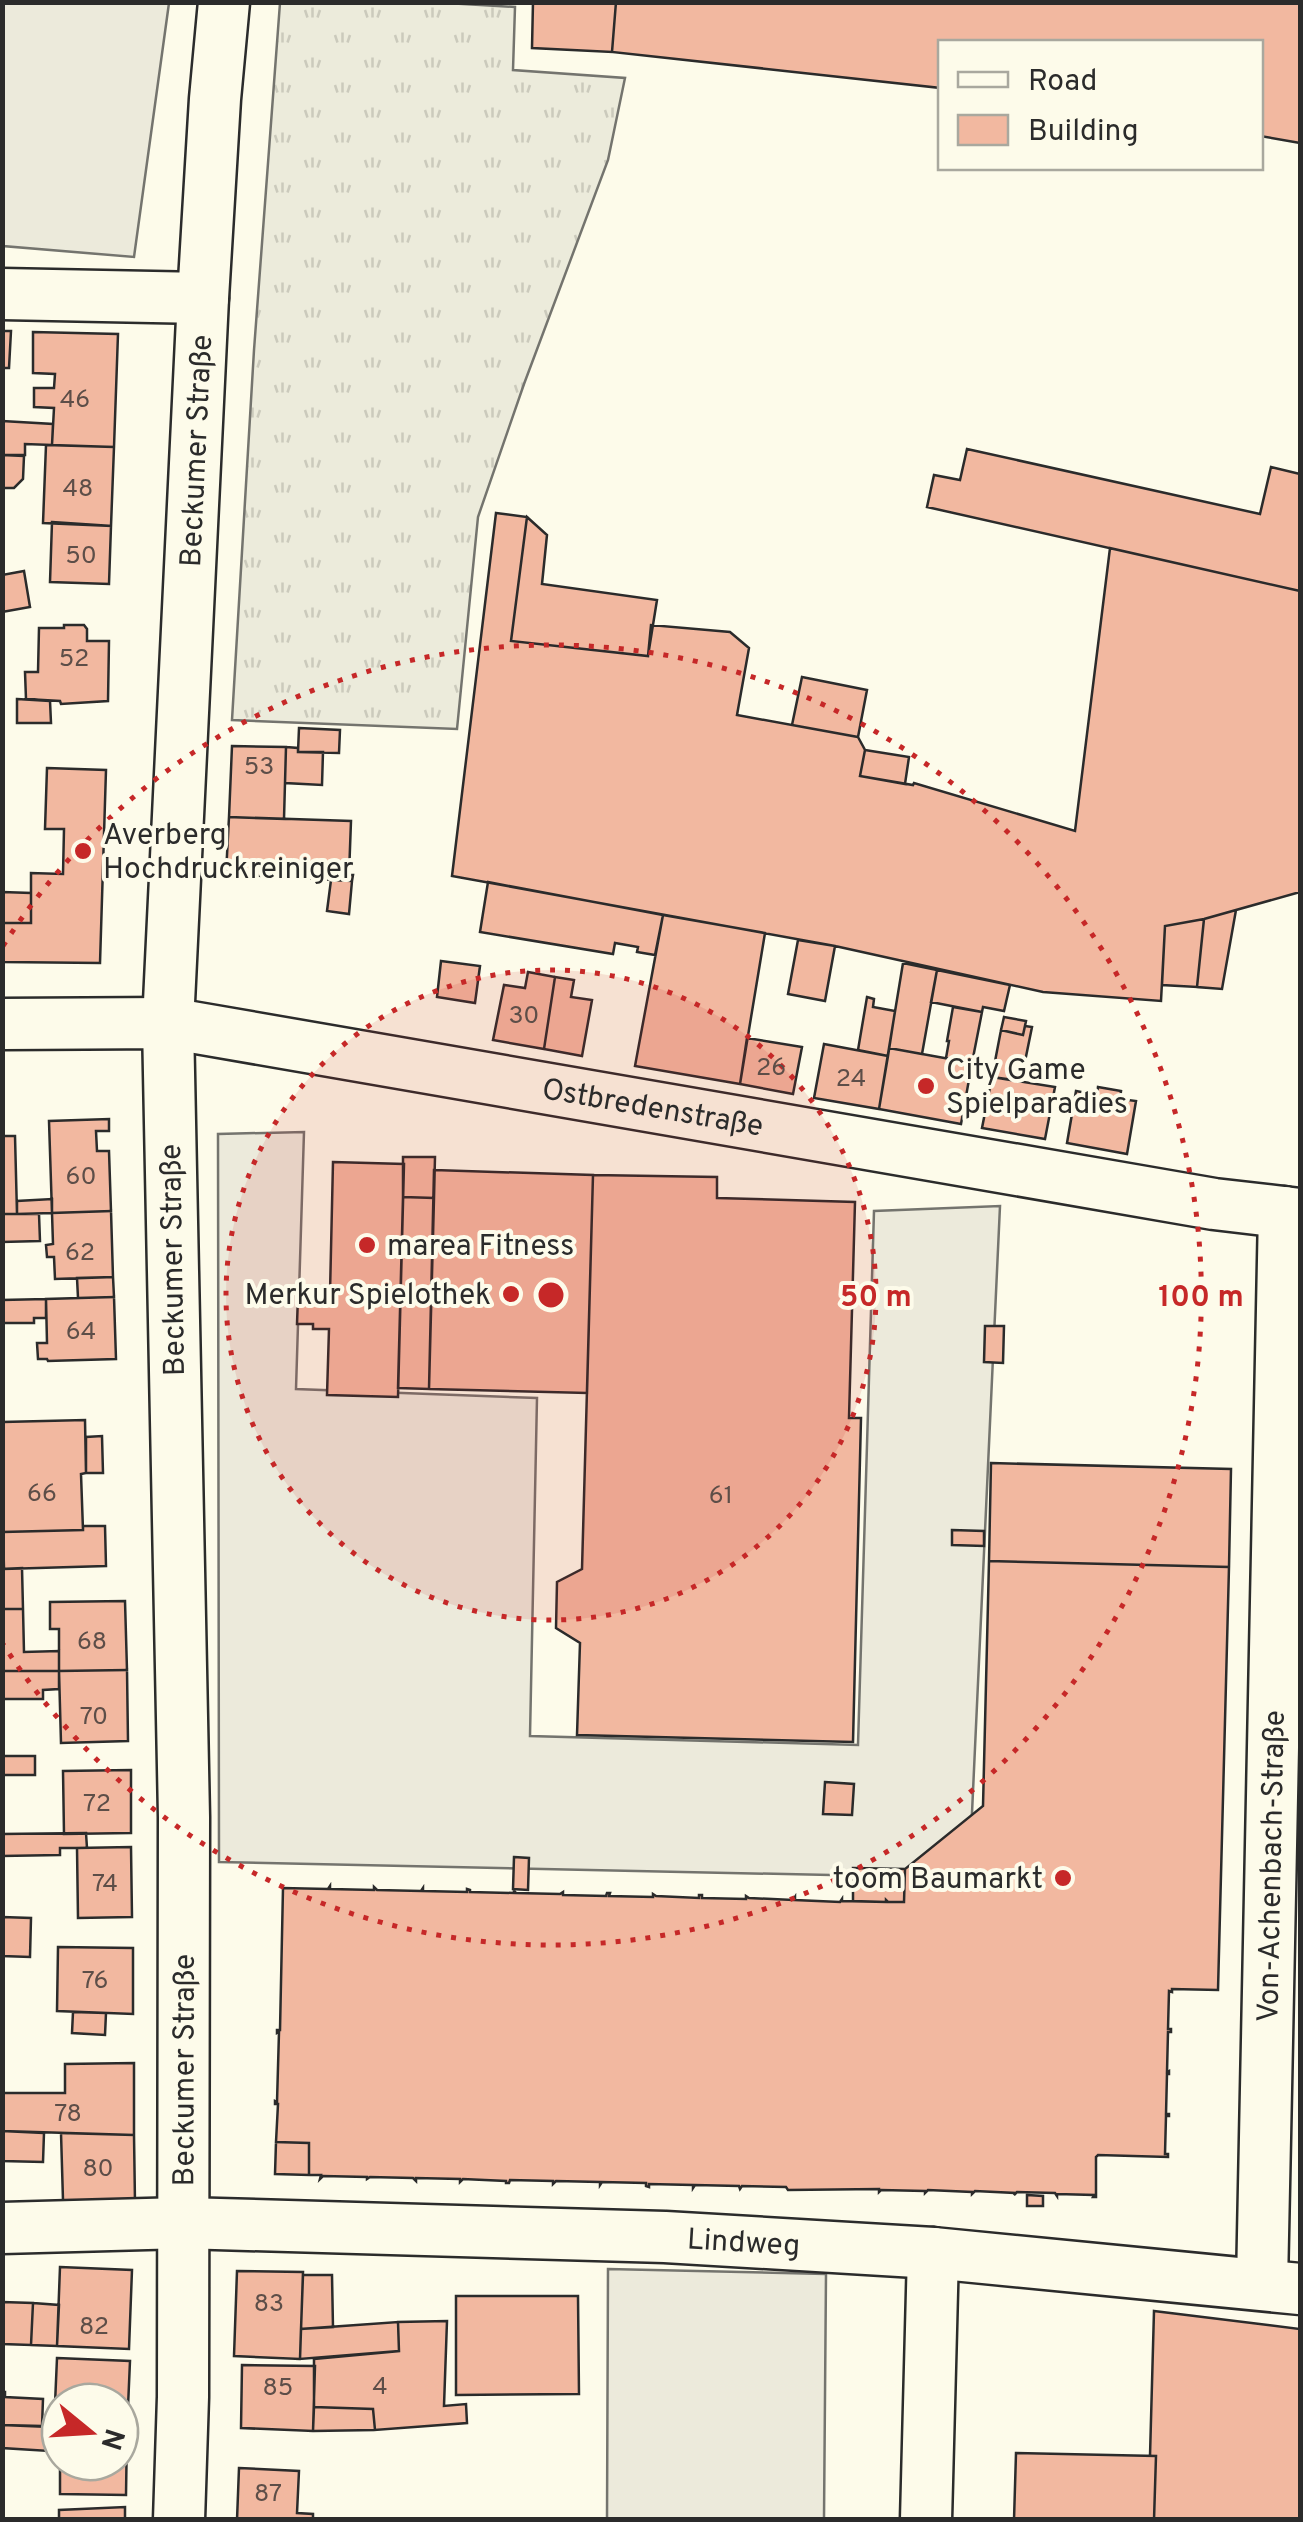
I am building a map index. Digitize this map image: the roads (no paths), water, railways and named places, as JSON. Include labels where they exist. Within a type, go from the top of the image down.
[{"type":"street","name":"Beckumer Straße","points":[[180,2520],[184,2396],[184,1817],[168,1023],[202,298],[224,2]]},
{"type":"street","points":[[2,294],[202,298]]},
{"type":"street","name":"Ostbredenstraße","points":[[2,1024],[168,1023],[1214,1204],[1292,1213]]},
{"type":"street","name":"Von-Achenbach-Straße","points":[[1281,2286],[1292,1213]]},
{"type":"street","name":"Lindweg","points":[[2,2228],[184,2223],[665,2237],[933,2254],[1281,2286]]},
{"type":"street","points":[[926,2520],[933,2254]]},
{"type":"place","name":"Averberg Hochdruckreiniger","points":[[83,851]]},
{"type":"place","name":"City Game Spielparadies","points":[[926,1086]]},
{"type":"place","name":"marea Fitness","points":[[367,1245]]},
{"type":"place","name":"Merkur Spielothek","points":[[511,1294]]},
{"type":"place","name":"toom Baumarkt","points":[[1063,1878]]}]
